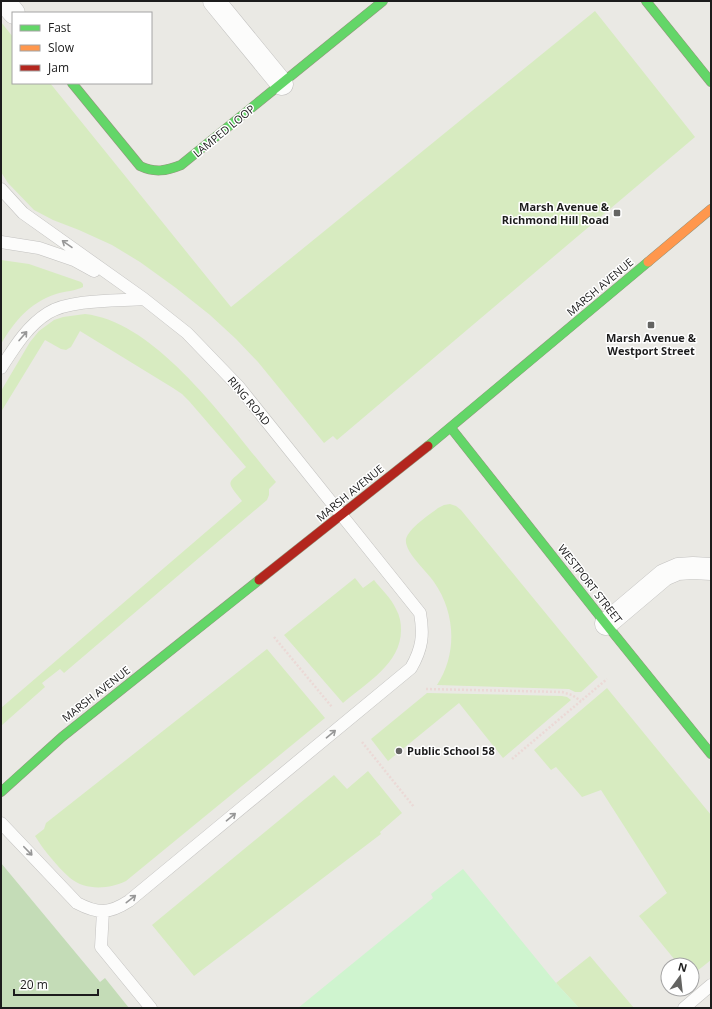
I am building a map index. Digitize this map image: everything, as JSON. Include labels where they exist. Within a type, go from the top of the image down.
[{"type":"street","points":[[4,1],[13,12]]},
{"type":"street","points":[[214,1],[282,84]]},
{"type":"street","name":"LAMPED LOOP","points":[[73,84],[140,166],[157,172],[170,170],[181,165],[384,1]]},
{"type":"street","points":[[650,2],[711,82]]},
{"type":"street","name":"MARSH AVENUE","points":[[1,792],[62,737],[452,428],[711,209]]},
{"type":"street","name":"WESTPORT STREET","points":[[452,428],[606,624],[711,754]]},
{"type":"street","points":[[606,624],[664,575],[678,569],[711,569]]},
{"type":"lane","name":"RING ROAD","points":[[1,189],[23,213],[144,299],[187,333],[239,387],[420,613],[423,627],[422,642],[418,656],[411,668],[128,901],[117,909],[103,911]]},
{"type":"lane","name":"RING ROAD","points":[[1,242],[39,248],[74,260],[144,299]]},
{"type":"lane","points":[[1,368],[16,344],[30,328],[48,312],[67,305],[144,299]]},
{"type":"lane","points":[[1,823],[77,903],[89,909],[103,911],[101,947],[150,1008]]},
{"type":"lane","points":[[684,1008],[711,985]]},
{"type":"path","points":[[274,638],[334,709]]},
{"type":"path","points":[[512,759],[607,679]]},
{"type":"path","points":[[426,689],[562,692],[567,693],[581,701]]},
{"type":"path","points":[[362,742],[414,807]]},
{"type":"green space","points":[[595,11],[695,137],[337,440],[333,436],[324,443],[258,362],[210,315],[140,262],[112,245],[53,220],[34,210],[8,183],[1,172],[1,22],[12,36],[12,84],[51,84],[231,307]]},
{"type":"green space","points":[[1,260],[29,264],[81,282],[83,287],[56,294],[38,302],[17,320],[1,344]]},
{"type":"green space","points":[[85,314],[113,321],[140,336],[166,357],[191,381],[215,408],[276,482],[269,489],[267,500],[64,673],[60,669],[42,683],[45,687],[1,726],[1,708],[242,501],[233,489],[230,482],[246,467],[189,401],[173,388],[80,331],[71,347],[66,350],[61,349],[45,340],[1,412],[1,391],[30,342],[39,331],[54,320],[63,317]]},
{"type":"green space","points":[[450,504],[461,510],[598,677],[581,692],[575,692],[569,689],[437,685],[444,673],[451,646],[450,619],[441,594],[434,582],[412,555],[406,544],[406,539],[411,530],[425,518],[438,508]]},
{"type":"green space","points":[[355,578],[363,588],[374,580],[394,605],[399,617],[401,630],[395,653],[389,663],[381,672],[343,703],[284,635]]},
{"type":"green space","points":[[267,649],[325,718],[126,881],[112,886],[90,887],[70,878],[49,855],[35,836],[44,829],[46,823]]},
{"type":"green space","points":[[607,688],[711,815],[711,960],[700,969],[700,957],[672,957],[639,916],[667,893],[601,790],[582,797],[556,767],[551,770],[534,750]]},
{"type":"green space","points":[[427,693],[562,696],[571,700],[503,758],[459,703],[388,761],[371,739]]},
{"type":"green space","points":[[368,771],[402,813],[380,832],[381,834],[194,976],[152,925],[334,775],[347,789]]},
{"type":"green space","points":[[1,863],[100,982],[105,978],[129,1008],[1,1008]]},
{"type":"green space","points":[[463,869],[556,983],[579,1008],[298,1008],[433,898],[431,894]]},
{"type":"green space","points":[[590,956],[634,1008],[579,1008],[556,983]]},
{"type":"traffic: fast","points":[[73,84],[140,166],[151,170],[170,169],[181,165],[383,1]]},
{"type":"traffic: fast","points":[[646,1],[711,82]]},
{"type":"traffic: fast","points":[[428,446],[648,262]]},
{"type":"traffic: fast","points":[[451,428],[711,754]]},
{"type":"traffic: fast","points":[[1,792],[62,737],[259,580]]},
{"type":"traffic: slow","points":[[648,262],[711,209]]},
{"type":"traffic: jam","points":[[259,580],[428,446]]},
{"type":"place","name":"Marsh Avenue & Richmond Hill Road","points":[[617,213]]},
{"type":"place","name":"Marsh Avenue & Westport Street","points":[[651,325]]},
{"type":"place","name":"Public School 58","points":[[399,751]]}]
